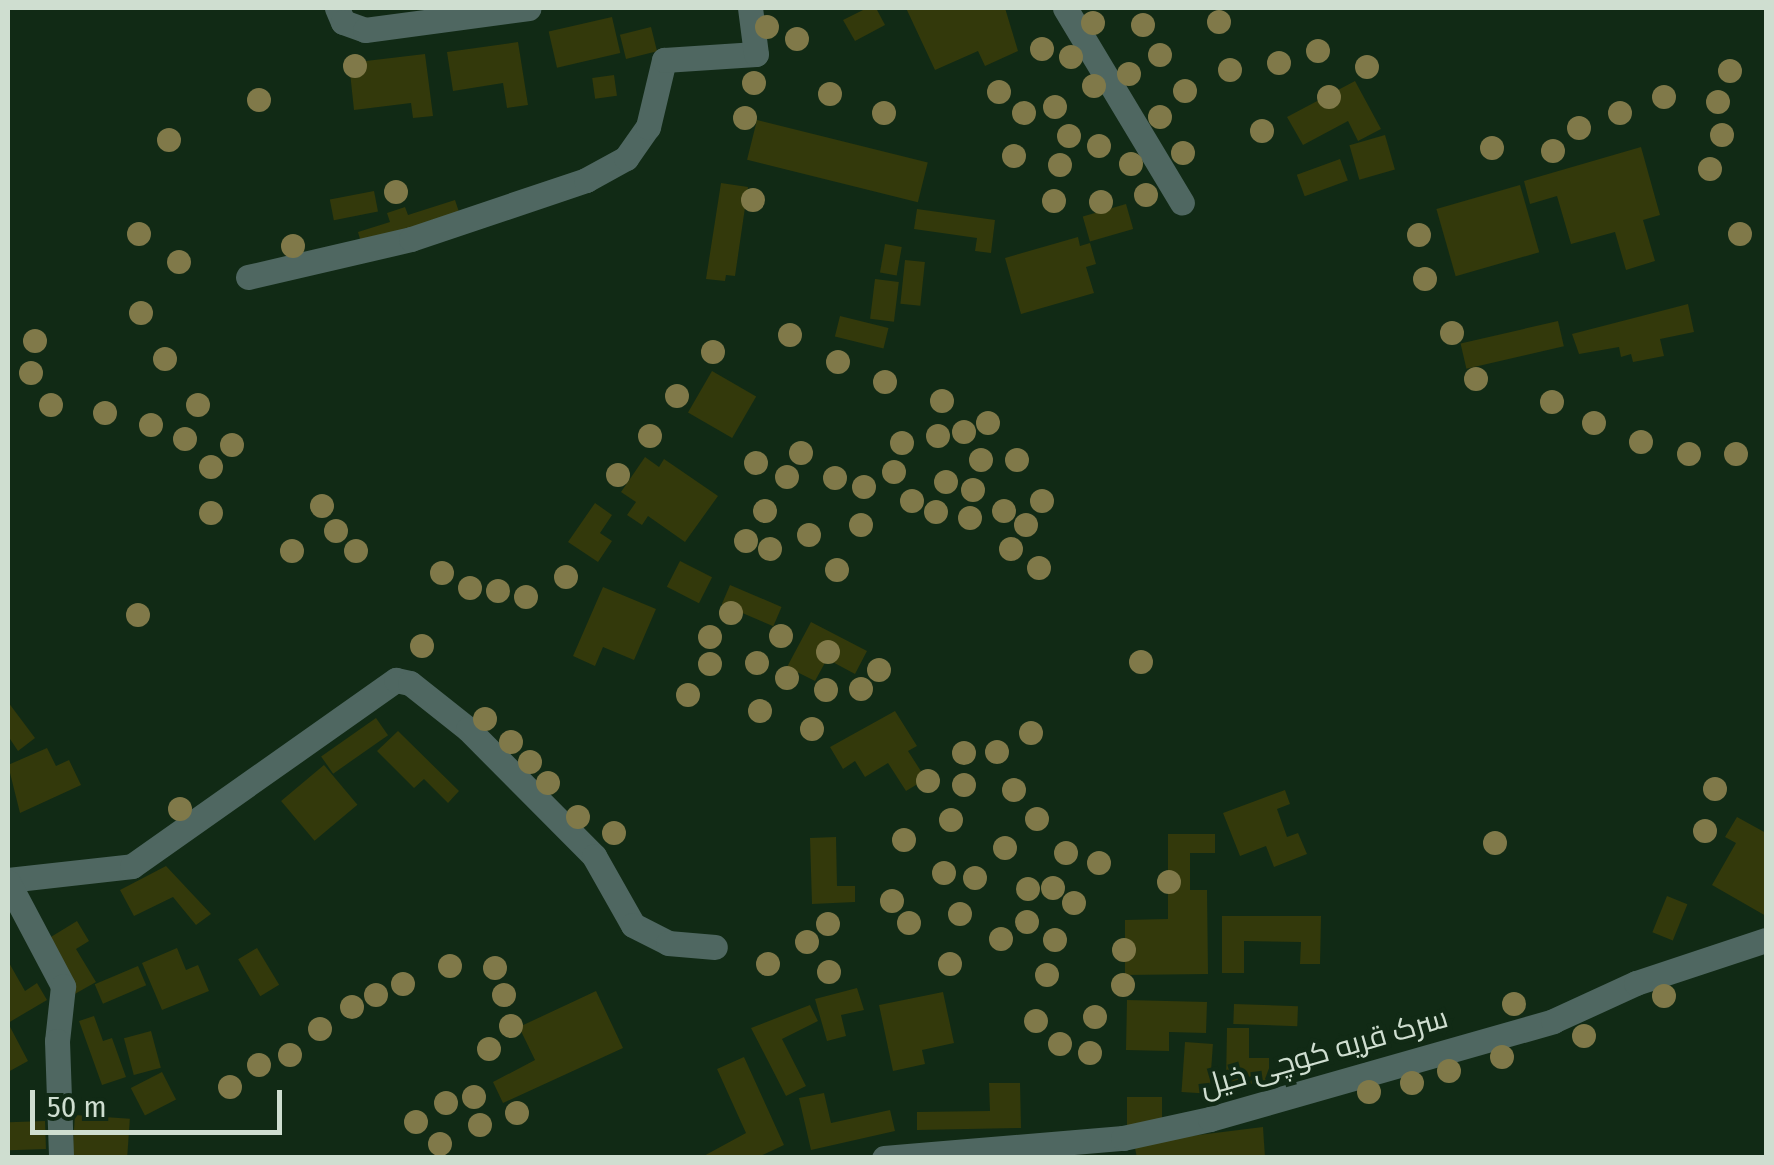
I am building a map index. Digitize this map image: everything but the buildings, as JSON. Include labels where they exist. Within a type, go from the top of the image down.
[{"type":"street","points":[[336,8],[352,28],[365,30],[529,8]]},
{"type":"street","points":[[248,278],[410,240],[586,180],[626,158],[648,127],[664,60],[756,54],[750,8]]},
{"type":"street","points":[[1065,8],[1182,202]]},
{"type":"street","points":[[61,1158],[62,986],[8,881],[132,866],[396,680],[410,682],[468,729],[582,844],[633,926],[668,943],[715,946]]},
{"type":"street","name":"سرک قریه کوچی خیل","points":[[884,1158],[1104,1140],[1210,1119],[1553,1021],[1636,984],[1766,940]]}]
